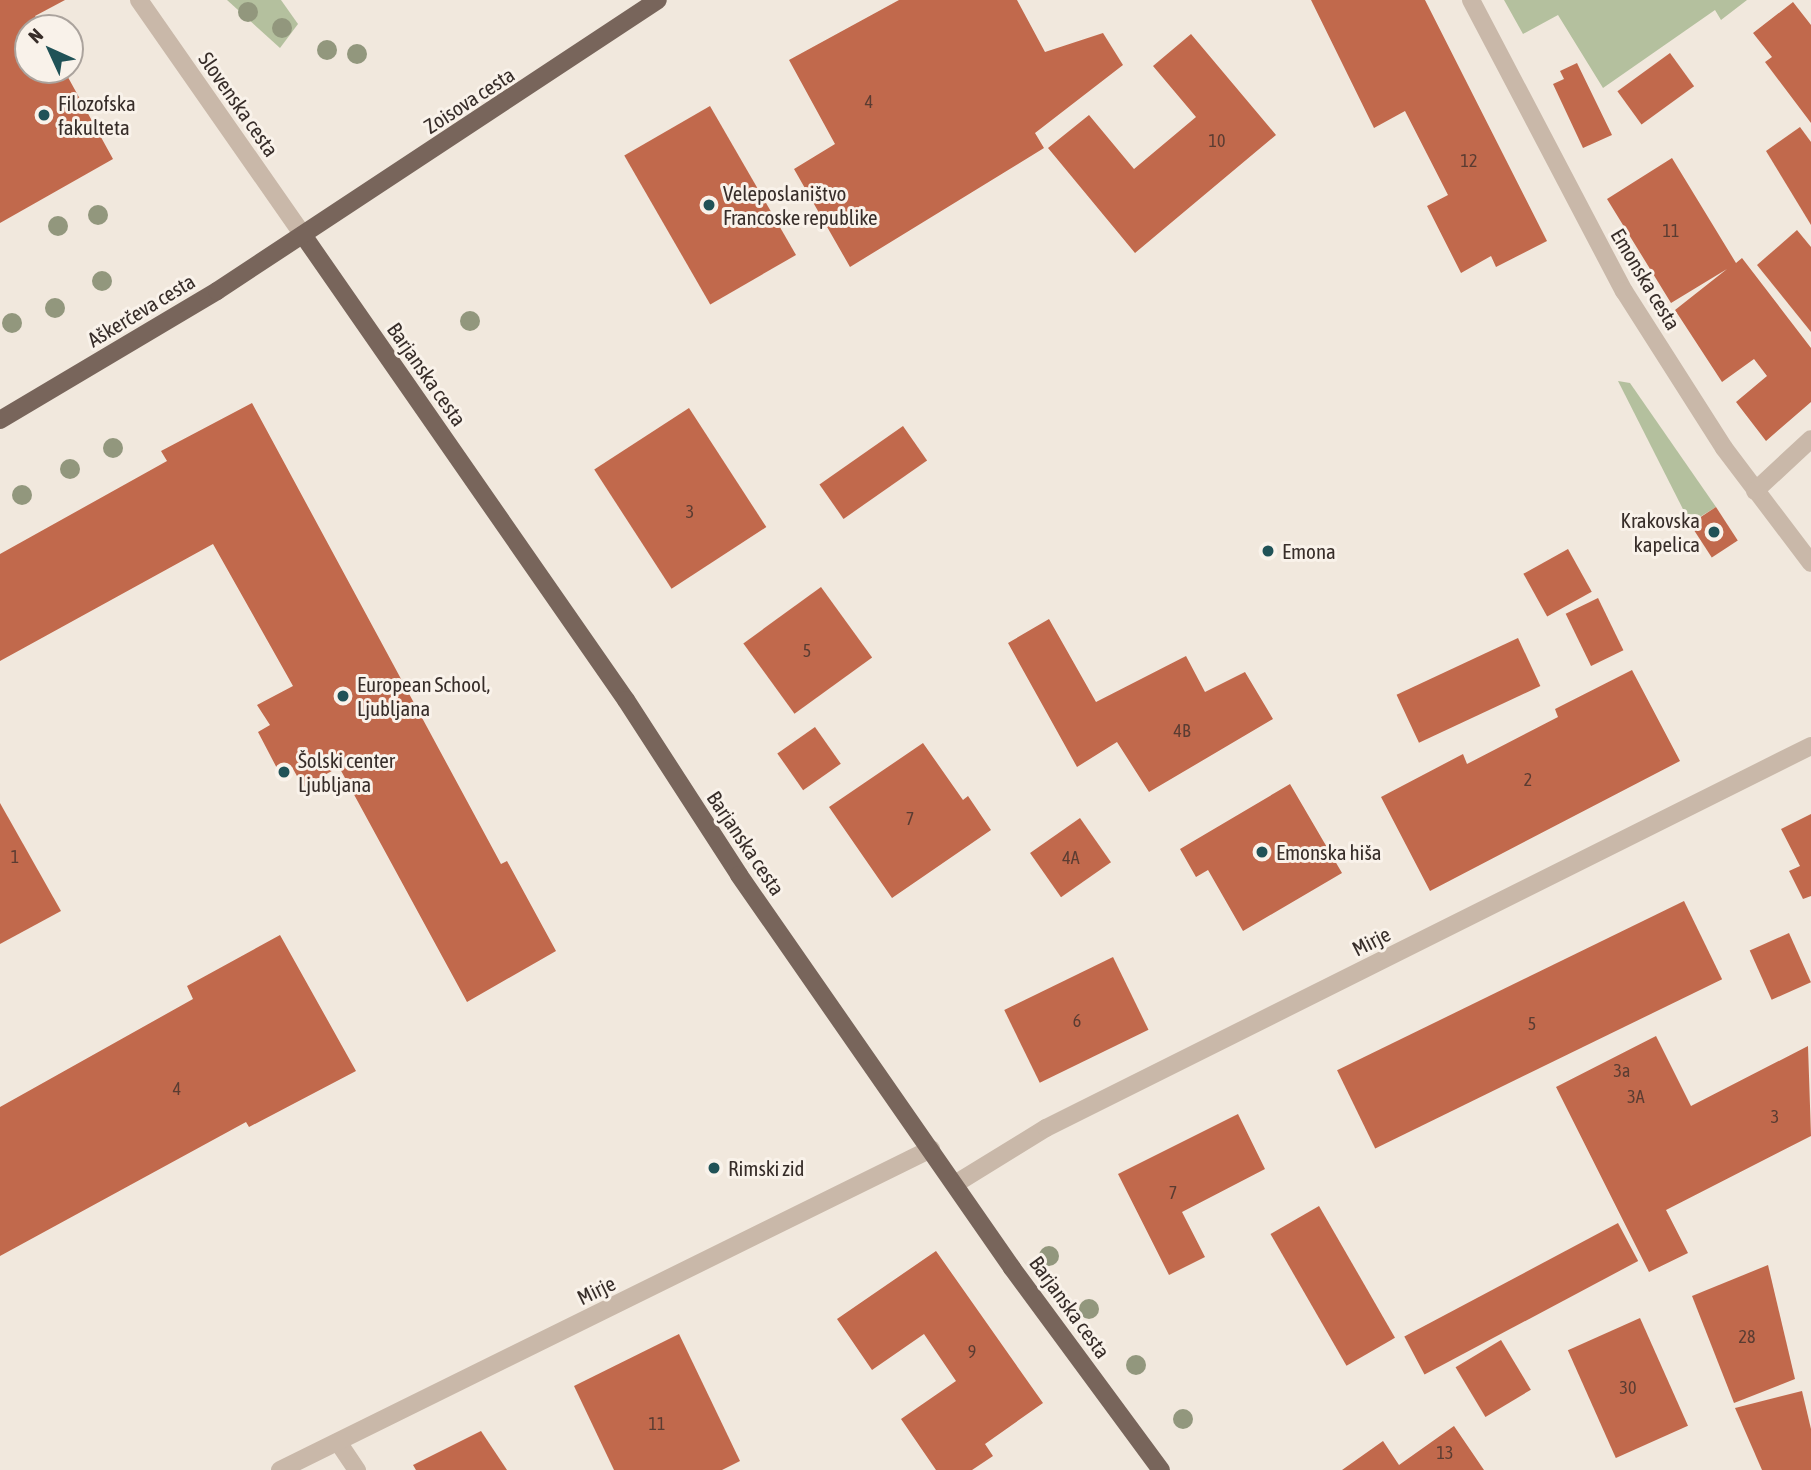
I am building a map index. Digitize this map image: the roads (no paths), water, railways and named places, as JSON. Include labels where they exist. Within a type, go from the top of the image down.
[{"type":"main road","name":"Zoisova cesta","points":[[303,234],[657,0]]},
{"type":"main road","name":"Aškerčeva cesta","points":[[0,420],[160,327],[303,234]]},
{"type":"main road","name":"Barjanska cesta","points":[[303,234],[955,1184],[1161,1470]]},
{"type":"street","name":"Slovenska cesta","points":[[139,0],[303,234]]},
{"type":"street","name":"Emonska cesta","points":[[1471,0],[1624,290],[1755,491],[1811,563]]},
{"type":"street","points":[[1755,491],[1811,439]]},
{"type":"street","name":"Mirje","points":[[955,1184],[1045,1128],[1811,746]]},
{"type":"street","name":"Mirje","points":[[280,1470],[931,1149]]},
{"type":"street","points":[[338,1442],[357,1470]]},
{"type":"place","name":"Filozofska fakulteta","points":[[44,115]]},
{"type":"place","name":"Veleposlaništvo Francoske republike","points":[[709,205]]},
{"type":"place","name":"Krakovska kapelica","points":[[1714,532]]},
{"type":"place","name":"Emona","points":[[1268,551]]},
{"type":"place","name":"European School, Ljubljana","points":[[343,696]]},
{"type":"place","name":"Šolski center Ljubljana","points":[[284,772]]},
{"type":"place","name":"Emonska hiša","points":[[1262,852]]},
{"type":"place","name":"Rimski zid","points":[[714,1168]]}]
